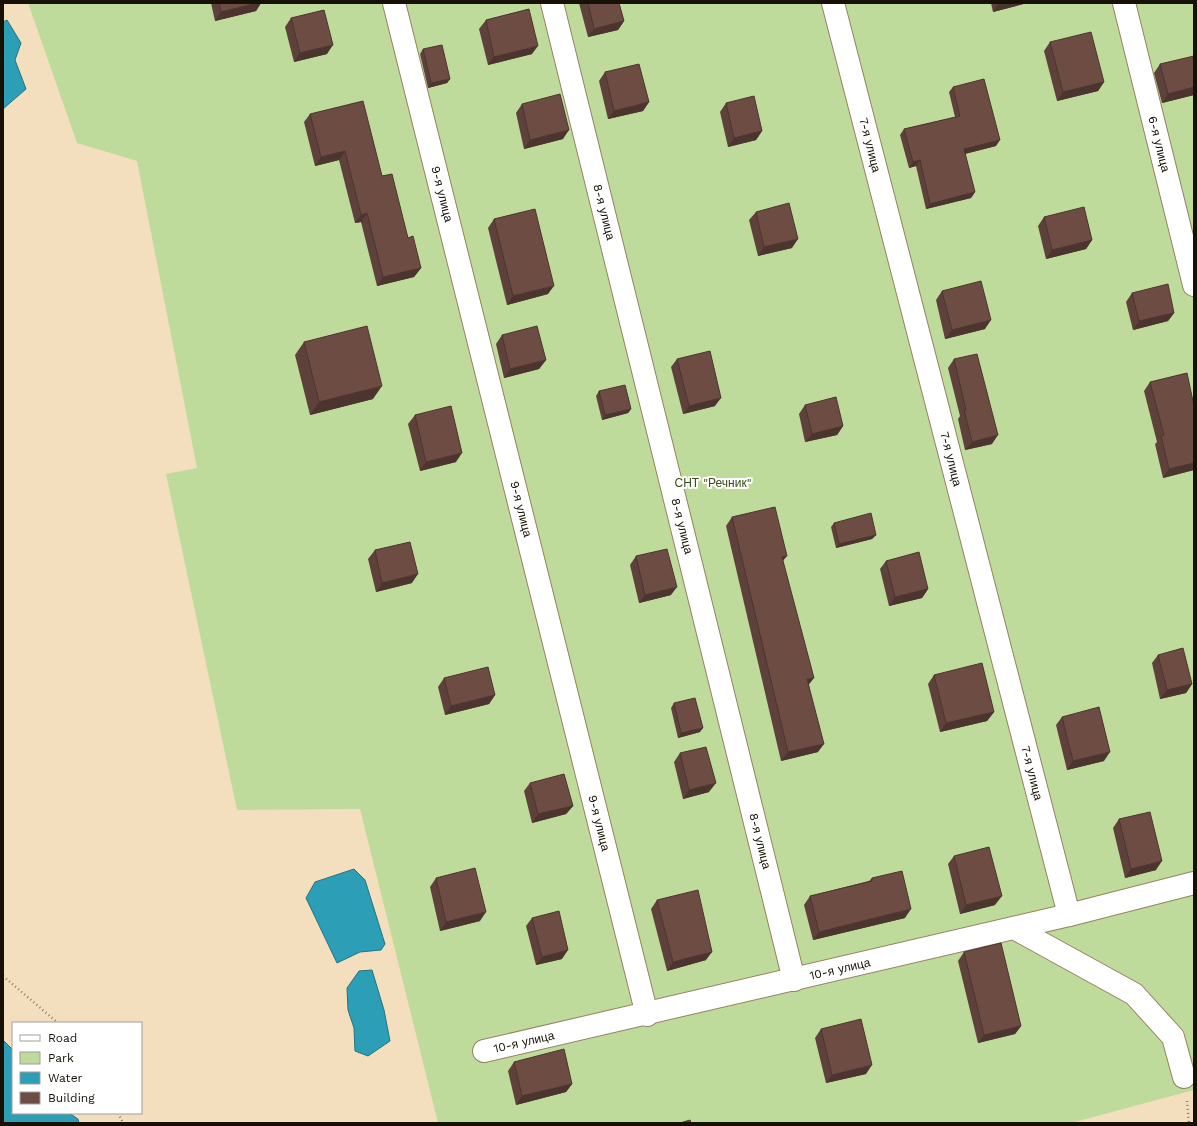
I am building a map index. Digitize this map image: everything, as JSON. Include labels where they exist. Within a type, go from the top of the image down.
[{"type":"street","name":"9-я улица","points":[[394,3],[647,1014]]},
{"type":"street","name":"8-я улица","points":[[552,3],[794,980]]},
{"type":"street","name":"7-я улица","points":[[833,3],[1069,915]]},
{"type":"street","name":"6-я улица","points":[[1124,3],[1194,285]]},
{"type":"street","name":"10-я улица","points":[[484,1051],[1069,915],[1194,883]]},
{"type":"street","points":[[1014,928],[1134,994],[1173,1037],[1184,1077]]},
{"type":"path","points":[[3,976],[57,1022]]},
{"type":"path","points":[[118,1114],[123,1123]]},
{"type":"green space","name":"СНТ \"Речник\"","points":[[28,3],[1194,3],[1194,1090],[1071,1123],[438,1123],[360,809],[237,810],[166,474],[197,468],[137,161],[77,143]]},
{"type":"water","points":[[7,20],[21,43],[15,60],[26,89],[3,109],[3,22]]},
{"type":"water","points":[[354,869],[365,880],[385,944],[381,950],[360,952],[337,963],[306,898],[315,882]]},
{"type":"water","points":[[372,970],[384,1010],[390,1041],[368,1056],[355,1051],[354,1028],[348,1010],[347,988],[359,971]]},
{"type":"water","points":[[3,1040],[12,1049],[12,1114],[70,1114],[78,1119],[79,1123],[3,1123]]},
{"type":"building","points":[[219,3],[258,3],[221,12]]},
{"type":"building","points":[[588,3],[619,3],[624,21],[594,29]]},
{"type":"building","points":[[529,9],[538,46],[494,57],[486,20]]},
{"type":"building","points":[[324,10],[333,45],[300,53],[291,18]]},
{"type":"building","points":[[1091,32],[1104,82],[1063,92],[1050,42]]},
{"type":"building","points":[[442,45],[450,79],[431,83],[423,49]]},
{"type":"building","points":[[1194,56],[1194,87],[1168,94],[1160,64]]},
{"type":"building","points":[[639,64],[649,102],[614,111],[605,72]]},
{"type":"building","points":[[984,79],[1000,140],[964,149],[975,192],[930,204],[920,160],[913,162],[904,129],[960,116],[953,87]]},
{"type":"building","points":[[560,94],[569,130],[530,140],[522,104]]},
{"type":"building","points":[[754,96],[762,131],[734,138],[726,103]]},
{"type":"building","points":[[363,101],[382,176],[392,174],[408,238],[413,236],[421,268],[383,277],[367,213],[361,215],[345,151],[321,157],[310,114]]},
{"type":"building","points":[[789,203],[798,239],[764,247],[756,212]]},
{"type":"building","points":[[1084,207],[1092,240],[1052,250],[1044,217]]},
{"type":"building","points":[[535,209],[554,286],[513,296],[494,219]]},
{"type":"building","points":[[981,281],[991,320],[952,330],[942,291]]},
{"type":"building","points":[[1168,284],[1174,313],[1139,321],[1132,293]]},
{"type":"building","points":[[367,326],[382,386],[319,402],[304,342]]},
{"type":"building","points":[[537,326],[546,360],[510,369],[502,335]]},
{"type":"building","points":[[710,351],[721,398],[689,406],[677,359]]},
{"type":"building","points":[[977,354],[998,435],[972,442],[954,359]]},
{"type":"building","points":[[1187,373],[1194,406],[1194,463],[1169,469],[1161,436],[1164,435],[1150,382]]},
{"type":"building","points":[[625,385],[631,409],[605,415],[599,391]]},
{"type":"building","points":[[836,397],[843,426],[812,434],[805,405]]},
{"type":"building","points":[[451,406],[462,453],[426,462],[415,415]]},
{"type":"building","points":[[775,507],[787,556],[782,557],[814,678],[807,679],[824,744],[788,752],[732,517]]},
{"type":"building","points":[[871,513],[876,535],[839,544],[834,523]]},
{"type":"building","points":[[410,542],[418,574],[382,583],[375,550]]},
{"type":"building","points":[[667,549],[677,587],[645,595],[636,556]]},
{"type":"building","points":[[919,552],[928,589],[895,597],[886,561]]},
{"type":"building","points":[[1183,648],[1192,684],[1167,690],[1158,655]]},
{"type":"building","points":[[982,663],[994,712],[946,723],[934,675]]},
{"type":"building","points":[[488,667],[495,695],[451,706],[444,678]]},
{"type":"building","points":[[695,698],[703,728],[681,733],[674,703]]},
{"type":"building","points":[[1099,707],[1110,752],[1073,761],[1062,717]]},
{"type":"building","points":[[706,747],[716,783],[689,790],[680,753]]},
{"type":"building","points":[[564,774],[573,806],[538,814],[530,783]]},
{"type":"building","points":[[1150,812],[1162,861],[1131,869],[1119,819]]},
{"type":"building","points":[[989,847],[1002,896],[966,905],[954,856]]},
{"type":"building","points":[[475,868],[486,912],[446,922],[436,878]]},
{"type":"building","points":[[902,871],[911,909],[819,932],[810,896],[872,881],[872,878]]},
{"type":"building","points":[[698,890],[712,952],[673,962],[657,900]]},
{"type":"building","points":[[559,911],[568,950],[542,957],[532,918]]},
{"type":"building","points":[[1001,943],[1021,1026],[984,1035],[964,952]]},
{"type":"building","points":[[861,1019],[872,1065],[832,1075],[821,1029]]},
{"type":"building","points":[[564,1049],[572,1084],[522,1096],[514,1062]]},
{"type":"building","points":[[690,1120],[691,1123],[680,1123]]}]
